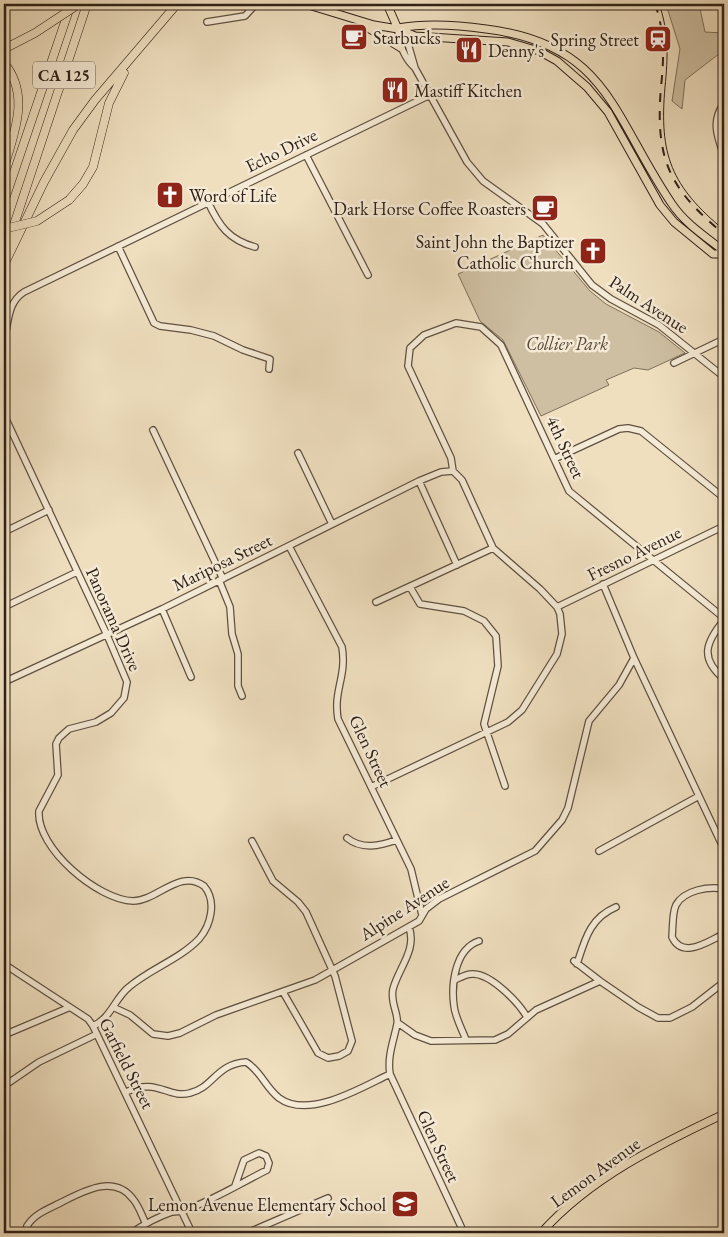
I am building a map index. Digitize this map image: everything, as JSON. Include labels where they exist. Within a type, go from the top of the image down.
[{"type":"highway","name":"CA 125","points":[[4,202],[71,4]]},
{"type":"highway","points":[[4,49],[79,4]]},
{"type":"highway","name":"CA 125","points":[[4,255],[88,4]]},
{"type":"highway","points":[[4,265],[44,182],[74,130],[95,100],[177,4]]},
{"type":"highway","points":[[4,229],[37,221],[69,200],[83,184],[93,167],[109,103],[132,57]]},
{"type":"highway","points":[[4,62],[15,81],[19,103],[13,139],[4,167]]},
{"type":"main road","points":[[306,4],[360,21],[398,28],[415,36],[508,42],[539,52],[557,61],[587,87],[612,118],[660,204],[674,222],[713,254],[722,256],[720,248],[695,229],[672,205],[620,113],[591,75],[576,61],[540,42],[508,32],[489,29],[413,25],[398,28]]},
{"type":"main road","points":[[387,4],[398,28]]},
{"type":"main road","points":[[360,21],[364,26],[401,48]]},
{"type":"main road","points":[[487,40],[489,29]]},
{"type":"main road","name":"Lemon Avenue","points":[[541,1233],[564,1210],[633,1158],[724,1114]]},
{"type":"street","points":[[207,22],[245,16],[256,4]]},
{"type":"street","name":"Palm Avenue","points":[[398,28],[401,48],[408,62],[415,68]]},
{"type":"street","name":"Palm Avenue","points":[[398,28],[407,40],[415,68],[467,162],[483,181],[543,224],[592,284],[611,299],[659,325],[724,377]]},
{"type":"street","name":"Echo Drive","points":[[4,340],[10,308],[18,296],[430,95]]},
{"type":"street","points":[[724,103],[720,109],[715,132],[724,156]]},
{"type":"street","points":[[306,155],[368,276]]},
{"type":"street","points":[[208,202],[218,223],[228,235],[242,244],[255,247]]},
{"type":"street","points":[[118,246],[154,323],[160,326],[191,330],[214,336],[243,350],[270,359],[269,369]]},
{"type":"street","name":"4th Street","points":[[453,471],[451,458],[408,366],[410,348],[420,337],[456,323],[481,327],[492,334],[501,344],[569,491],[724,619]]},
{"type":"street","points":[[674,363],[724,339]]},
{"type":"street","name":"Panorama Drive","points":[[4,415],[126,678],[126,695],[120,704],[107,716],[96,722],[69,729],[59,738],[56,744],[58,775],[38,811],[42,828],[53,848],[68,867],[88,884],[126,900],[142,900],[182,881],[193,881],[206,889],[212,904],[211,915],[198,940],[130,986],[114,1008]]},
{"type":"street","points":[[554,459],[619,429],[628,428],[641,431],[724,498]]},
{"type":"street","points":[[153,430],[221,580],[230,607],[232,634],[238,654],[238,686],[242,696]]},
{"type":"street","points":[[298,452],[332,524]]},
{"type":"street","points":[[371,787],[508,722],[518,715],[554,660],[562,634],[557,607],[493,548],[462,480],[453,471]]},
{"type":"street","name":"Mariposa Street","points":[[4,682],[221,580],[419,481],[441,472],[453,471]]},
{"type":"street","points":[[419,481],[457,565]]},
{"type":"street","points":[[4,532],[49,510]]},
{"type":"street","name":"Fresno Avenue","points":[[557,607],[724,526]]},
{"type":"street","name":"Glen Street","points":[[289,546],[342,647],[345,664],[336,700],[338,720],[411,869],[422,915]]},
{"type":"street","points":[[376,602],[493,548]]},
{"type":"street","points":[[4,607],[77,572]]},
{"type":"street","points":[[602,584],[634,658],[723,844]]},
{"type":"street","points":[[410,587],[420,604],[464,611],[484,621],[496,636],[498,666],[484,724],[485,732],[505,786]]},
{"type":"street","points":[[162,608],[191,676]]},
{"type":"street","points":[[724,619],[712,634],[708,650],[713,668],[724,679]]},
{"type":"street","name":"Alpine Avenue","points":[[114,1008],[130,1015],[153,1034],[168,1036],[180,1033],[216,1015],[315,980],[419,921],[422,915],[439,899],[528,856],[562,820],[568,808],[588,721],[619,685],[634,658]]},
{"type":"street","points":[[599,850],[699,796]]},
{"type":"street","points":[[347,838],[352,842],[373,846],[396,840]]},
{"type":"street","points":[[252,841],[273,881],[294,898],[306,912],[332,970],[352,1038],[350,1048],[342,1055],[328,1058],[318,1053],[283,992]]},
{"type":"street","points":[[724,889],[695,891],[682,899],[676,906],[672,937],[679,946],[690,949],[724,934]]},
{"type":"street","points":[[616,907],[602,914],[591,925],[576,963],[600,981],[658,1018],[670,1018],[692,1007],[724,982]]},
{"type":"street","name":"Glen Street","points":[[409,927],[413,940],[392,995],[393,1008],[398,1023],[394,1031],[390,1074],[464,1233]]},
{"type":"street","points":[[466,1040],[454,1007],[455,980],[460,956],[479,941]]},
{"type":"street","name":"Garfield Street","points":[[4,964],[68,1008],[88,1019],[93,1026],[192,1233]]},
{"type":"street","points":[[455,980],[471,974],[479,975],[510,994],[527,1017]]},
{"type":"street","points":[[398,1023],[426,1040],[498,1040],[536,1010],[600,981]]},
{"type":"street","points":[[4,1035],[68,1008]]},
{"type":"street","points":[[93,1026],[114,1008]]},
{"type":"street","points":[[4,1086],[39,1062],[97,1034]]},
{"type":"street","points":[[126,1092],[149,1086],[188,1094],[197,1091],[226,1066],[246,1062],[257,1068],[270,1089],[280,1098],[311,1106],[390,1074]]},
{"type":"street","points":[[131,1233],[173,1212],[182,1212],[235,1186],[267,1170],[269,1163],[266,1156],[259,1153],[244,1160],[235,1186]]},
{"type":"street","points":[[27,1226],[32,1217],[93,1187],[106,1186],[126,1192],[134,1200],[146,1224]]},
{"type":"street","points":[[247,1233],[328,1198]]},
{"type":"green space","points":[[666,4],[699,4],[705,32],[724,33],[724,50],[685,80],[682,109],[672,101],[680,49]]},
{"type":"green space","name":"Collier Park","points":[[543,235],[590,291],[606,304],[659,332],[685,353],[648,370],[634,368],[606,380],[609,385],[541,416],[503,340],[480,321],[458,274]]},
{"type":"tram line","points":[[659,4],[665,24],[667,45],[664,111],[664,132],[667,151],[672,168],[680,183],[706,214],[724,230]]},
{"type":"railway","points":[[655,4],[661,25],[663,45],[660,112],[664,153],[678,187],[705,218],[724,234]]},
{"type":"place","name":"Starbucks","points":[[354,37]]},
{"type":"place","name":"Spring Street","points":[[658,39]]},
{"type":"place","name":"Denny's","points":[[469,50]]},
{"type":"place","name":"Mastiff Kitchen","points":[[395,90]]},
{"type":"place","name":"Word of Life","points":[[170,195]]},
{"type":"place","name":"Dark Horse Coffee Roasters","points":[[545,208]]},
{"type":"place","name":"Saint John the Baptizer Catholic Church","points":[[593,251]]},
{"type":"place","name":"Lemon Avenue Elementary School","points":[[405,1204]]}]
